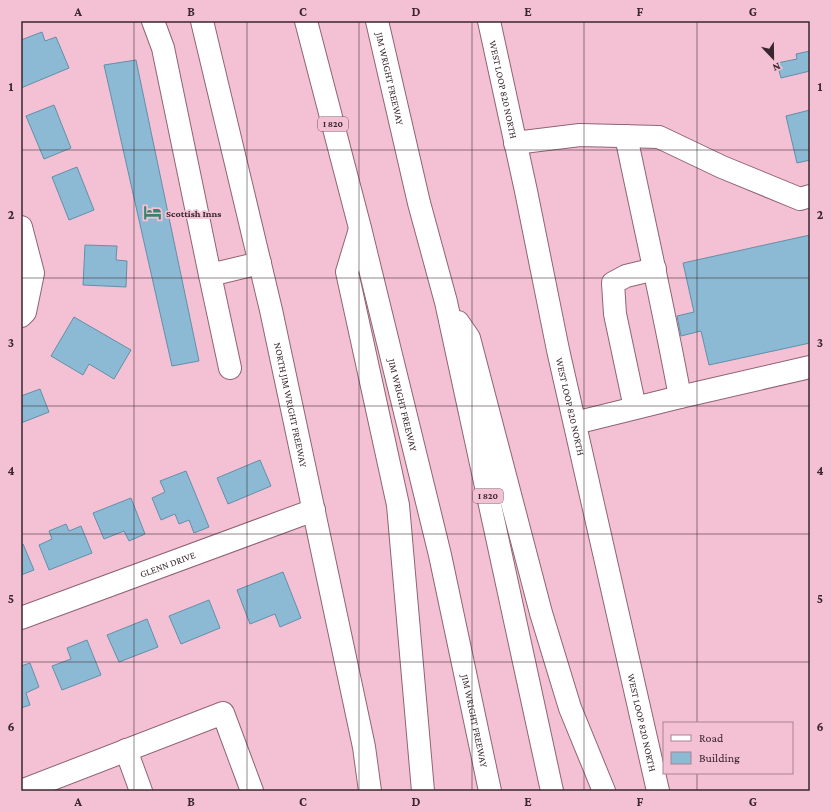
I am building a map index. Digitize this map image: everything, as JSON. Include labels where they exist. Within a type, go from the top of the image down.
[{"type":"main road","points":[[153,21],[163,48],[230,368]]},
{"type":"main road","name":"NORTH JIM WRIGHT FREEWAY","points":[[202,21],[272,310],[364,747],[370,791]]},
{"type":"main road","name":"JIM WRIGHT FREEWAY","points":[[306,21],[360,228],[440,556],[490,791]]},
{"type":"main road","name":"JIM WRIGHT FREEWAY","points":[[377,21],[419,203],[446,302],[552,791]]},
{"type":"main road","name":"WEST LOOP 820 NORTH","points":[[489,21],[516,143],[558,350],[658,791]]},
{"type":"main road","points":[[516,143],[580,135],[659,137],[722,167],[800,199],[810,196]]},
{"type":"main road","points":[[626,136],[655,269],[680,397]]},
{"type":"main road","points":[[21,227],[34,273],[25,312],[21,316]]},
{"type":"main road","points":[[360,228],[347,272],[398,505],[423,791]]},
{"type":"main road","points":[[210,275],[260,263]]},
{"type":"main road","points":[[635,408],[615,314],[613,283],[626,276],[655,269]]},
{"type":"main road","points":[[446,302],[469,338],[541,613],[570,708],[604,791]]},
{"type":"main road","points":[[575,423],[810,367]]},
{"type":"main road","name":"GLENN DRIVE","points":[[21,618],[314,510]]},
{"type":"main road","points":[[30,789],[223,713],[252,791]]},
{"type":"main road","points":[[126,750],[141,791]]},
{"type":"building","points":[[42,32],[45,41],[56,37],[69,68],[21,88],[21,40]]},
{"type":"building","points":[[810,51],[810,71],[781,78],[777,63],[797,59],[796,54]]},
{"type":"building","name":"Scottish Inns","points":[[136,60],[199,361],[172,366],[104,65]]},
{"type":"building","points":[[54,105],[71,148],[44,159],[26,116]]},
{"type":"building","points":[[810,110],[810,160],[797,163],[786,116]]},
{"type":"building","points":[[77,167],[94,210],[69,220],[52,177]]},
{"type":"building","points":[[810,235],[810,343],[709,365],[701,331],[681,336],[677,316],[694,312],[683,263]]},
{"type":"building","points":[[85,245],[117,246],[116,260],[127,261],[126,287],[83,285]]},
{"type":"building","points":[[74,317],[131,350],[114,379],[89,364],[83,375],[51,356]]},
{"type":"building","points":[[40,389],[49,412],[21,423],[21,396]]},
{"type":"building","points":[[260,460],[271,486],[228,504],[217,478]]},
{"type":"building","points":[[186,471],[209,527],[194,533],[189,520],[179,524],[175,514],[161,520],[152,498],[165,492],[160,481]]},
{"type":"building","points":[[131,498],[145,534],[129,541],[124,531],[104,539],[93,513]]},
{"type":"building","points":[[66,524],[69,531],[81,526],[92,553],[49,570],[39,545],[52,539],[49,531]]},
{"type":"building","points":[[23,544],[34,570],[21,575],[21,545]]},
{"type":"building","points":[[283,572],[301,618],[280,627],[275,614],[250,624],[237,590]]},
{"type":"building","points":[[209,600],[220,628],[181,644],[169,616]]},
{"type":"building","points":[[147,619],[158,647],[119,662],[107,635]]},
{"type":"building","points":[[87,640],[101,675],[62,690],[52,666],[71,659],[67,648]]},
{"type":"building","points":[[30,663],[39,687],[26,693],[30,705],[21,708],[21,666]]},
{"type":"place","name":"Scottish Inns","points":[[153,213]]}]
